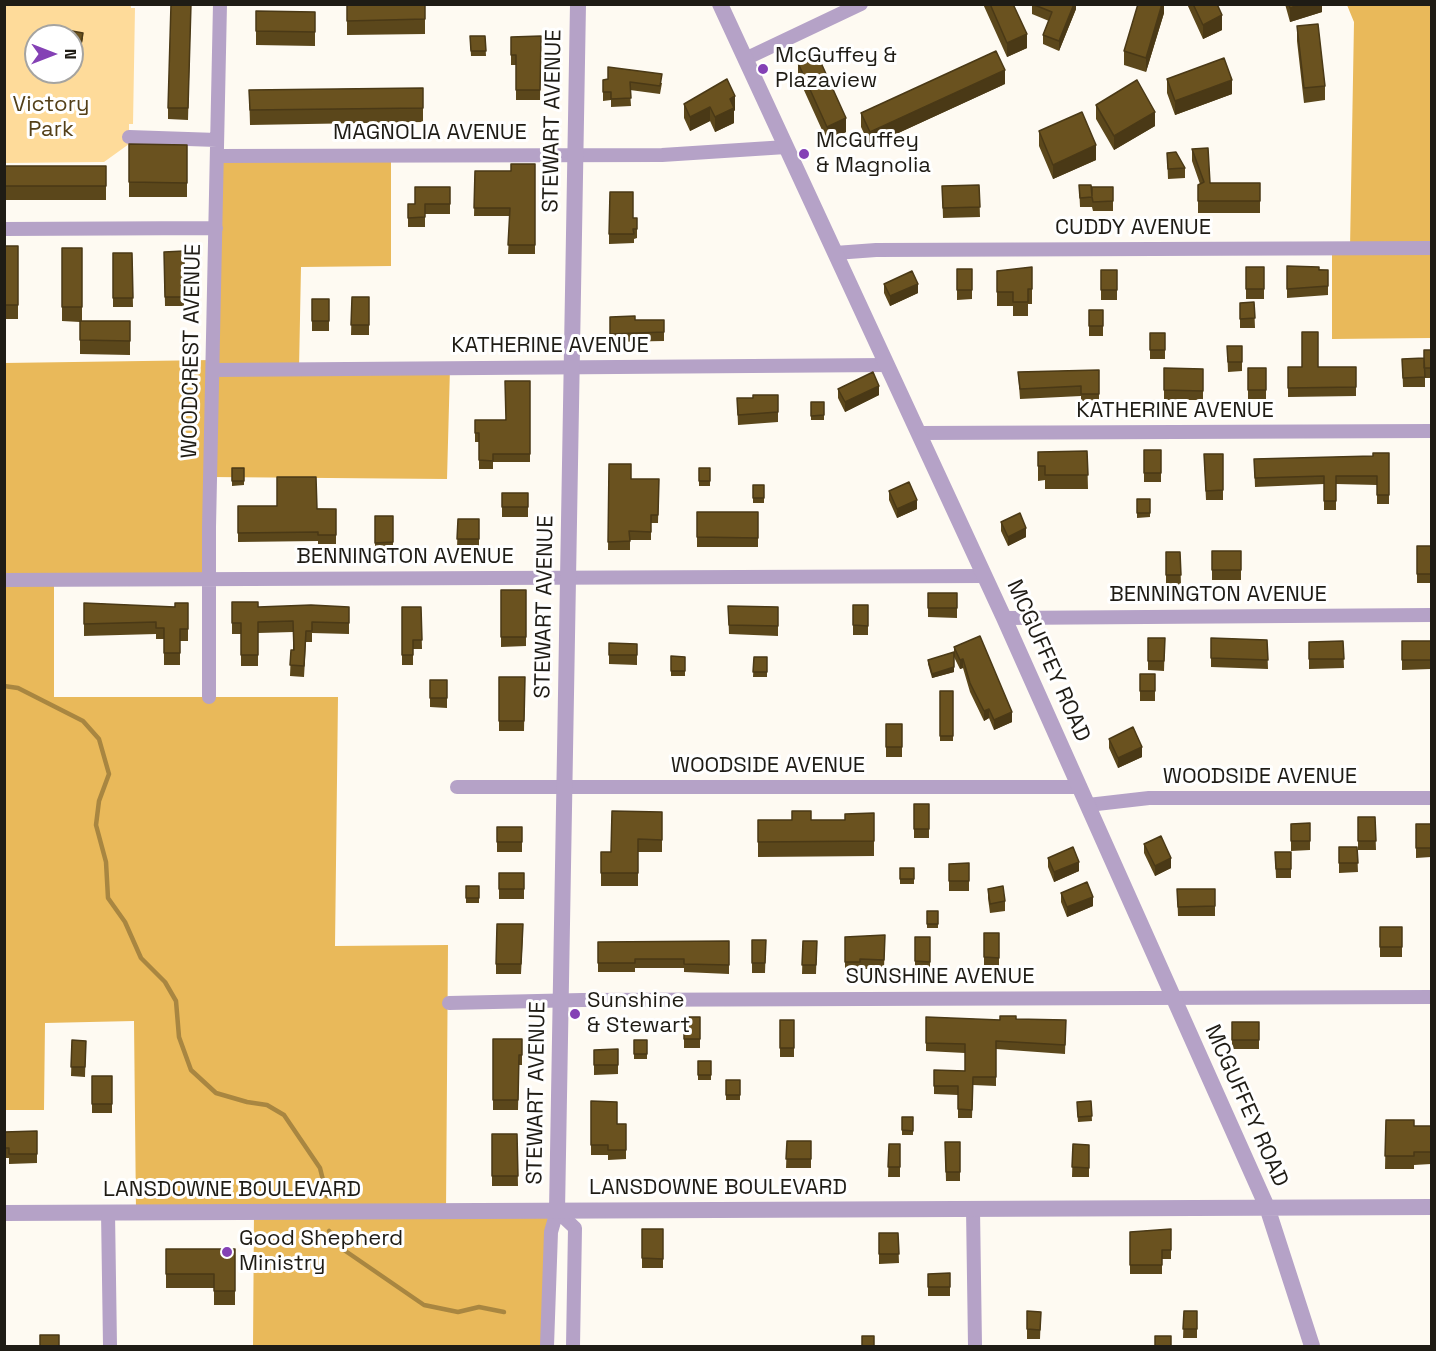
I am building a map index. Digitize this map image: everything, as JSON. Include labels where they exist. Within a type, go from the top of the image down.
[{"type":"street","name":"WOODCREST AVENUE","points":[[209,697],[220,4]]},
{"type":"street","name":"STEWART AVENUE","points":[[548,1347],[551,1232],[557,1211],[578,4]]},
{"type":"street","name":"MCGUFFEY ROAD","points":[[720,4],[985,576],[1267,1207],[1312,1347]]},
{"type":"street","points":[[745,59],[861,4]]},
{"type":"street","points":[[129,137],[217,140]]},
{"type":"street","name":"MAGNOLIA AVENUE","points":[[217,156],[673,154],[786,147]]},
{"type":"street","points":[[4,229],[216,228]]},
{"type":"street","name":"CUDDY AVENUE","points":[[835,253],[887,250],[1431,248]]},
{"type":"street","name":"KATHERINE AVENUE","points":[[213,370],[887,365]]},
{"type":"street","name":"KATHERINE AVENUE","points":[[919,433],[1431,431]]},
{"type":"street","name":"BENNINGTON AVENUE","points":[[4,580],[985,576]]},
{"type":"street","name":"BENNINGTON AVENUE","points":[[1004,618],[1431,615]]},
{"type":"street","name":"WOODSIDE AVENUE","points":[[457,787],[1080,787]]},
{"type":"street","name":"WOODSIDE AVENUE","points":[[1088,805],[1149,798],[1431,798]]},
{"type":"street","name":"SUNSHINE AVENUE","points":[[448,1003],[561,1000],[1431,997]]},
{"type":"street","name":"LANSDOWNE BOULEVARD","points":[[4,1213],[1431,1207]]},
{"type":"street","points":[[973,1209],[975,1347]]},
{"type":"street","name":"STEWART AVENUE","points":[[557,1211],[575,1228],[573,1347]]},
{"type":"street","points":[[108,1212],[110,1347]]},
{"type":"green space","name":"Victory Park","points":[[131,4],[131,8],[135,8],[133,124],[129,124],[129,144],[104,162],[5,163],[4,5]]},
{"type":"shaded area","points":[[1347,5],[1431,5],[1431,338],[1332,339],[1332,248],[1350,248],[1354,22]]},
{"type":"shaded area","points":[[391,154],[391,266],[301,267],[299,369],[450,368],[447,479],[211,477],[210,579],[54,580],[54,697],[338,697],[335,946],[448,945],[446,1211],[548,1211],[546,1346],[253,1346],[254,1212],[136,1212],[134,1021],[45,1023],[44,1110],[5,1110],[4,363],[213,360],[217,156]]},
{"type":"building","points":[[171,4],[191,4],[188,108],[168,108]]},
{"type":"building","points":[[347,4],[425,4],[425,19],[347,21]]},
{"type":"building","points":[[990,4],[1013,4],[1027,34],[1007,43]]},
{"type":"building","points":[[1032,4],[1074,4],[1059,41],[1043,35],[1052,12]]},
{"type":"building","points":[[1138,4],[1162,4],[1146,58],[1124,51]]},
{"type":"building","points":[[1193,4],[1217,4],[1222,15],[1203,25]]},
{"type":"building","points":[[1289,4],[1301,4],[1290,8]]},
{"type":"building","points":[[256,11],[315,12],[315,32],[256,31]]},
{"type":"building","points":[[1318,24],[1325,86],[1304,88],[1297,26]]},
{"type":"building","points":[[470,36],[485,36],[486,51],[471,51]]},
{"type":"building","points":[[541,36],[540,90],[516,90],[516,55],[511,55],[511,37]]},
{"type":"building","points":[[996,51],[1005,70],[870,132],[861,113]]},
{"type":"building","points":[[817,54],[846,118],[827,127],[798,63]]},
{"type":"building","points":[[1224,58],[1232,80],[1175,101],[1167,79]]},
{"type":"building","points":[[608,67],[662,74],[660,86],[630,82],[631,98],[611,99],[611,92],[603,92],[603,80],[608,79]]},
{"type":"building","points":[[727,79],[735,96],[730,99],[734,108],[715,117],[710,107],[690,117],[684,104]]},
{"type":"building","points":[[1137,80],[1155,112],[1114,136],[1096,105]]},
{"type":"building","points":[[423,88],[423,108],[250,110],[249,90]]},
{"type":"building","points":[[1082,112],[1096,145],[1053,165],[1039,131]]},
{"type":"building","points":[[129,144],[187,145],[187,183],[129,182]]},
{"type":"building","points":[[1208,148],[1210,183],[1260,183],[1260,201],[1198,201],[1198,185],[1204,182],[1192,149]]},
{"type":"building","points":[[1176,152],[1185,168],[1168,169],[1167,153]]},
{"type":"building","points":[[511,164],[535,164],[535,245],[508,245],[510,208],[474,208],[475,171],[511,171]]},
{"type":"building","points":[[4,166],[106,166],[106,186],[4,186]]},
{"type":"building","points":[[979,185],[980,207],[943,208],[942,186]]},
{"type":"building","points":[[1079,185],[1091,185],[1092,196],[1092,187],[1113,187],[1113,201],[1093,202],[1092,197],[1080,198]]},
{"type":"building","points":[[415,187],[450,187],[450,204],[425,204],[425,217],[408,218],[408,204],[415,204]]},
{"type":"building","points":[[610,192],[633,192],[633,218],[637,218],[637,229],[633,229],[634,234],[609,234]]},
{"type":"building","points":[[4,246],[18,246],[18,305],[4,305]]},
{"type":"building","points":[[62,248],[82,248],[82,307],[62,307]]},
{"type":"building","points":[[184,251],[184,297],[165,297],[164,252]]},
{"type":"building","points":[[113,253],[132,253],[133,298],[113,298]]},
{"type":"building","points":[[1287,266],[1319,267],[1319,270],[1328,270],[1328,286],[1287,289]]},
{"type":"building","points":[[1032,267],[1032,289],[1028,289],[1028,302],[1013,302],[1013,292],[997,292],[997,271]]},
{"type":"building","points":[[1246,267],[1264,267],[1264,289],[1246,289]]},
{"type":"building","points":[[957,269],[972,269],[972,290],[957,290]]},
{"type":"building","points":[[1101,270],[1117,270],[1117,290],[1101,290]]},
{"type":"building","points":[[912,271],[918,284],[890,296],[884,284]]},
{"type":"building","points":[[352,297],[369,297],[369,325],[351,325]]},
{"type":"building","points":[[312,299],[329,299],[329,321],[312,321]]},
{"type":"building","points":[[1254,302],[1255,318],[1240,319],[1240,303]]},
{"type":"building","points":[[1089,310],[1103,310],[1103,326],[1089,326]]},
{"type":"building","points":[[635,316],[635,320],[664,320],[664,332],[610,334],[610,317]]},
{"type":"building","points":[[80,321],[130,321],[130,341],[80,340]]},
{"type":"building","points":[[1302,332],[1318,332],[1318,367],[1356,367],[1356,387],[1288,388],[1288,367],[1302,367]]},
{"type":"building","points":[[1150,333],[1165,333],[1165,350],[1150,350]]},
{"type":"building","points":[[1227,346],[1242,346],[1242,362],[1228,362]]},
{"type":"building","points":[[1424,350],[1431,350],[1431,368],[1424,368]]},
{"type":"building","points":[[1424,358],[1425,377],[1403,378],[1402,359]]},
{"type":"building","points":[[1164,368],[1203,369],[1203,391],[1164,390]]},
{"type":"building","points":[[1248,368],[1266,368],[1266,390],[1248,390]]},
{"type":"building","points":[[1099,370],[1099,394],[1081,394],[1081,386],[1020,389],[1018,372]]},
{"type":"building","points":[[873,372],[879,386],[845,402],[838,389]]},
{"type":"building","points":[[505,381],[530,381],[530,454],[493,454],[493,461],[479,460],[479,433],[475,433],[475,420],[506,420]]},
{"type":"building","points":[[753,395],[778,395],[778,412],[738,415],[737,398],[753,398]]},
{"type":"building","points":[[811,402],[824,402],[824,415],[811,416]]},
{"type":"building","points":[[1144,450],[1161,450],[1161,473],[1144,473]]},
{"type":"building","points":[[1087,451],[1088,475],[1045,475],[1045,466],[1038,466],[1038,452]]},
{"type":"building","points":[[1373,453],[1389,453],[1389,495],[1377,495],[1377,476],[1336,476],[1336,501],[1324,501],[1324,476],[1255,478],[1254,459],[1373,456]]},
{"type":"building","points":[[1204,454],[1223,454],[1223,490],[1206,491]]},
{"type":"building","points":[[609,464],[631,464],[631,479],[659,479],[658,515],[651,515],[651,532],[629,531],[630,541],[608,542]]},
{"type":"building","points":[[232,468],[244,468],[244,481],[232,481]]},
{"type":"building","points":[[699,468],[710,468],[710,481],[699,481]]},
{"type":"building","points":[[277,477],[316,477],[317,509],[336,509],[336,535],[318,535],[318,532],[238,533],[238,506],[277,506]]},
{"type":"building","points":[[909,482],[917,500],[897,509],[889,491]]},
{"type":"building","points":[[753,485],[764,485],[764,498],[753,498]]},
{"type":"building","points":[[502,493],[528,493],[528,507],[502,507]]},
{"type":"building","points":[[1137,499],[1150,499],[1150,513],[1137,513]]},
{"type":"building","points":[[697,512],[758,512],[758,538],[697,537]]},
{"type":"building","points":[[1020,513],[1026,528],[1008,537],[1001,522]]},
{"type":"building","points":[[375,516],[393,516],[393,542],[375,543]]},
{"type":"building","points":[[458,519],[479,519],[479,539],[457,539]]},
{"type":"building","points":[[1417,546],[1431,546],[1431,574],[1417,574]]},
{"type":"building","points":[[1212,551],[1241,551],[1241,570],[1212,570]]},
{"type":"building","points":[[1166,552],[1180,552],[1181,575],[1166,575]]},
{"type":"building","points":[[501,590],[526,590],[526,637],[501,637]]},
{"type":"building","points":[[928,593],[957,593],[957,608],[928,608]]},
{"type":"building","points":[[232,602],[258,602],[258,607],[311,605],[349,607],[349,623],[312,622],[312,631],[306,631],[304,666],[290,665],[291,650],[294,650],[293,621],[258,622],[258,655],[241,655],[241,623],[232,623]]},
{"type":"building","points":[[84,603],[175,607],[175,603],[188,603],[188,629],[180,629],[180,653],[164,653],[164,628],[156,628],[156,622],[84,624]]},
{"type":"building","points":[[853,605],[868,605],[868,626],[853,625]]},
{"type":"building","points":[[728,606],[778,607],[778,626],[729,625]]},
{"type":"building","points":[[402,607],[421,607],[422,640],[413,640],[413,655],[402,655]]},
{"type":"building","points":[[980,636],[1012,712],[994,720],[989,709],[984,711],[970,683],[963,659],[960,660],[954,647]]},
{"type":"building","points":[[1148,638],[1165,638],[1164,661],[1148,661]]},
{"type":"building","points":[[1211,638],[1267,640],[1268,660],[1211,658]]},
{"type":"building","points":[[1343,641],[1344,659],[1309,659],[1309,642]]},
{"type":"building","points":[[1402,641],[1431,641],[1431,660],[1402,660]]},
{"type":"building","points":[[609,643],[637,644],[637,655],[609,655]]},
{"type":"building","points":[[954,652],[954,667],[932,674],[928,660]]},
{"type":"building","points":[[671,656],[685,657],[685,671],[671,671]]},
{"type":"building","points":[[754,657],[767,657],[767,672],[753,672]]},
{"type":"building","points":[[1140,674],[1155,674],[1155,691],[1140,691]]},
{"type":"building","points":[[499,677],[525,677],[524,721],[499,721]]},
{"type":"building","points":[[430,680],[447,680],[447,698],[430,698]]},
{"type":"building","points":[[940,691],[953,691],[953,736],[940,736]]},
{"type":"building","points":[[886,724],[902,724],[902,747],[886,747]]},
{"type":"building","points":[[1133,727],[1142,747],[1118,758],[1109,739]]},
{"type":"building","points":[[914,804],[929,804],[929,829],[914,829]]},
{"type":"building","points":[[612,811],[662,812],[662,840],[638,839],[638,873],[601,873],[601,852],[611,852]]},
{"type":"building","points":[[792,811],[811,811],[811,820],[845,820],[845,814],[874,813],[874,841],[758,842],[758,820],[792,820]]},
{"type":"building","points":[[1358,817],[1375,817],[1376,841],[1358,841]]},
{"type":"building","points":[[1310,823],[1310,841],[1291,841],[1291,824]]},
{"type":"building","points":[[1416,824],[1431,824],[1431,848],[1416,848]]},
{"type":"building","points":[[497,827],[522,827],[522,842],[497,842]]},
{"type":"building","points":[[1161,836],[1171,858],[1155,866],[1144,844]]},
{"type":"building","points":[[1073,847],[1079,862],[1054,872],[1048,858]]},
{"type":"building","points":[[1339,847],[1357,847],[1358,863],[1339,863]]},
{"type":"building","points":[[1275,852],[1291,852],[1291,869],[1276,869]]},
{"type":"building","points":[[969,863],[969,881],[949,881],[949,864]]},
{"type":"building","points":[[900,868],[914,868],[914,879],[900,879]]},
{"type":"building","points":[[499,873],[524,873],[524,889],[499,889]]},
{"type":"building","points":[[1087,882],[1093,897],[1067,907],[1061,893]]},
{"type":"building","points":[[466,886],[479,886],[479,898],[466,898]]},
{"type":"building","points":[[1003,886],[1005,901],[990,904],[988,889]]},
{"type":"building","points":[[1177,889],[1215,889],[1215,906],[1178,907]]},
{"type":"building","points":[[927,911],[938,911],[938,924],[927,924]]},
{"type":"building","points":[[497,924],[523,924],[521,964],[496,964]]},
{"type":"building","points":[[1380,927],[1402,927],[1402,947],[1380,947]]},
{"type":"building","points":[[984,933],[999,933],[999,958],[984,957]]},
{"type":"building","points":[[885,935],[884,960],[860,959],[860,962],[845,962],[845,937]]},
{"type":"building","points":[[915,937],[930,937],[930,962],[915,961]]},
{"type":"building","points":[[752,940],[766,940],[765,963],[752,963]]},
{"type":"building","points":[[729,941],[729,965],[684,964],[684,959],[635,959],[635,963],[598,963],[598,942]]},
{"type":"building","points":[[803,941],[817,941],[816,965],[802,965]]},
{"type":"building","points":[[1000,1016],[1016,1016],[1016,1019],[1066,1020],[1065,1045],[996,1041],[996,1077],[973,1077],[972,1110],[958,1109],[958,1086],[934,1086],[934,1070],[965,1071],[965,1044],[926,1043],[926,1017],[1000,1020]]},
{"type":"building","points":[[684,1017],[700,1017],[700,1039],[684,1039]]},
{"type":"building","points":[[780,1020],[794,1020],[794,1048],[780,1048]]},
{"type":"building","points":[[1232,1022],[1259,1022],[1259,1040],[1232,1040]]},
{"type":"building","points":[[493,1039],[522,1039],[522,1055],[519,1055],[518,1100],[493,1100]]},
{"type":"building","points":[[72,1040],[86,1041],[85,1067],[71,1067]]},
{"type":"building","points":[[634,1040],[647,1040],[647,1054],[634,1054]]},
{"type":"building","points":[[618,1049],[618,1065],[594,1065],[594,1050]]},
{"type":"building","points":[[698,1061],[711,1061],[711,1075],[698,1075]]},
{"type":"building","points":[[92,1076],[112,1076],[112,1104],[92,1104]]},
{"type":"building","points":[[726,1080],[740,1080],[740,1095],[726,1095]]},
{"type":"building","points":[[591,1101],[617,1102],[617,1124],[626,1124],[626,1150],[608,1150],[608,1145],[591,1145]]},
{"type":"building","points":[[1091,1101],[1092,1116],[1078,1117],[1077,1102]]},
{"type":"building","points":[[902,1117],[913,1117],[913,1131],[902,1130]]},
{"type":"building","points":[[1386,1120],[1414,1120],[1414,1126],[1431,1126],[1431,1152],[1414,1152],[1414,1156],[1385,1156]]},
{"type":"building","points":[[37,1131],[37,1154],[9,1154],[9,1148],[4,1148],[4,1132]]},
{"type":"building","points":[[492,1134],[517,1134],[518,1176],[492,1176]]},
{"type":"building","points":[[787,1141],[811,1141],[811,1159],[786,1159]]},
{"type":"building","points":[[945,1142],[960,1142],[960,1172],[946,1172]]},
{"type":"building","points":[[889,1144],[900,1144],[900,1167],[888,1167]]},
{"type":"building","points":[[1073,1144],[1089,1145],[1089,1168],[1072,1167]]},
{"type":"building","points":[[642,1229],[663,1229],[663,1259],[642,1258]]},
{"type":"building","points":[[1171,1229],[1171,1250],[1162,1250],[1162,1265],[1130,1265],[1130,1232]]},
{"type":"building","points":[[879,1233],[898,1233],[899,1254],[879,1254]]},
{"type":"building","points":[[166,1249],[235,1249],[235,1291],[214,1291],[214,1274],[166,1274]]},
{"type":"building","points":[[950,1273],[950,1287],[928,1287],[928,1274]]},
{"type":"building","points":[[1027,1311],[1041,1312],[1040,1330],[1027,1329]]},
{"type":"building","points":[[1184,1311],[1197,1311],[1197,1329],[1183,1329]]},
{"type":"building","points":[[40,1335],[59,1335],[59,1347],[40,1347]]},
{"type":"building","points":[[862,1336],[874,1336],[874,1347],[862,1347]]},
{"type":"building","points":[[1155,1336],[1171,1336],[1171,1347],[1155,1347]]},
{"type":"waterway","points":[[4,686],[18,688],[83,721],[99,739],[109,774],[99,801],[96,825],[106,862],[108,898],[125,922],[141,958],[165,982],[176,1001],[179,1037],[191,1070],[216,1093],[267,1105],[284,1115],[320,1168],[327,1196]]},
{"type":"waterway","points":[[329,1231],[344,1250],[424,1305],[458,1312],[479,1307],[504,1312]]},
{"type":"place","name":"McGuffey & Plazaview","points":[[763,69]]},
{"type":"place","name":"McGuffey & Magnolia","points":[[804,154]]},
{"type":"place","name":"Sunshine & Stewart","points":[[575,1014]]},
{"type":"place","name":"Good Shepherd Ministry","points":[[227,1252]]}]
